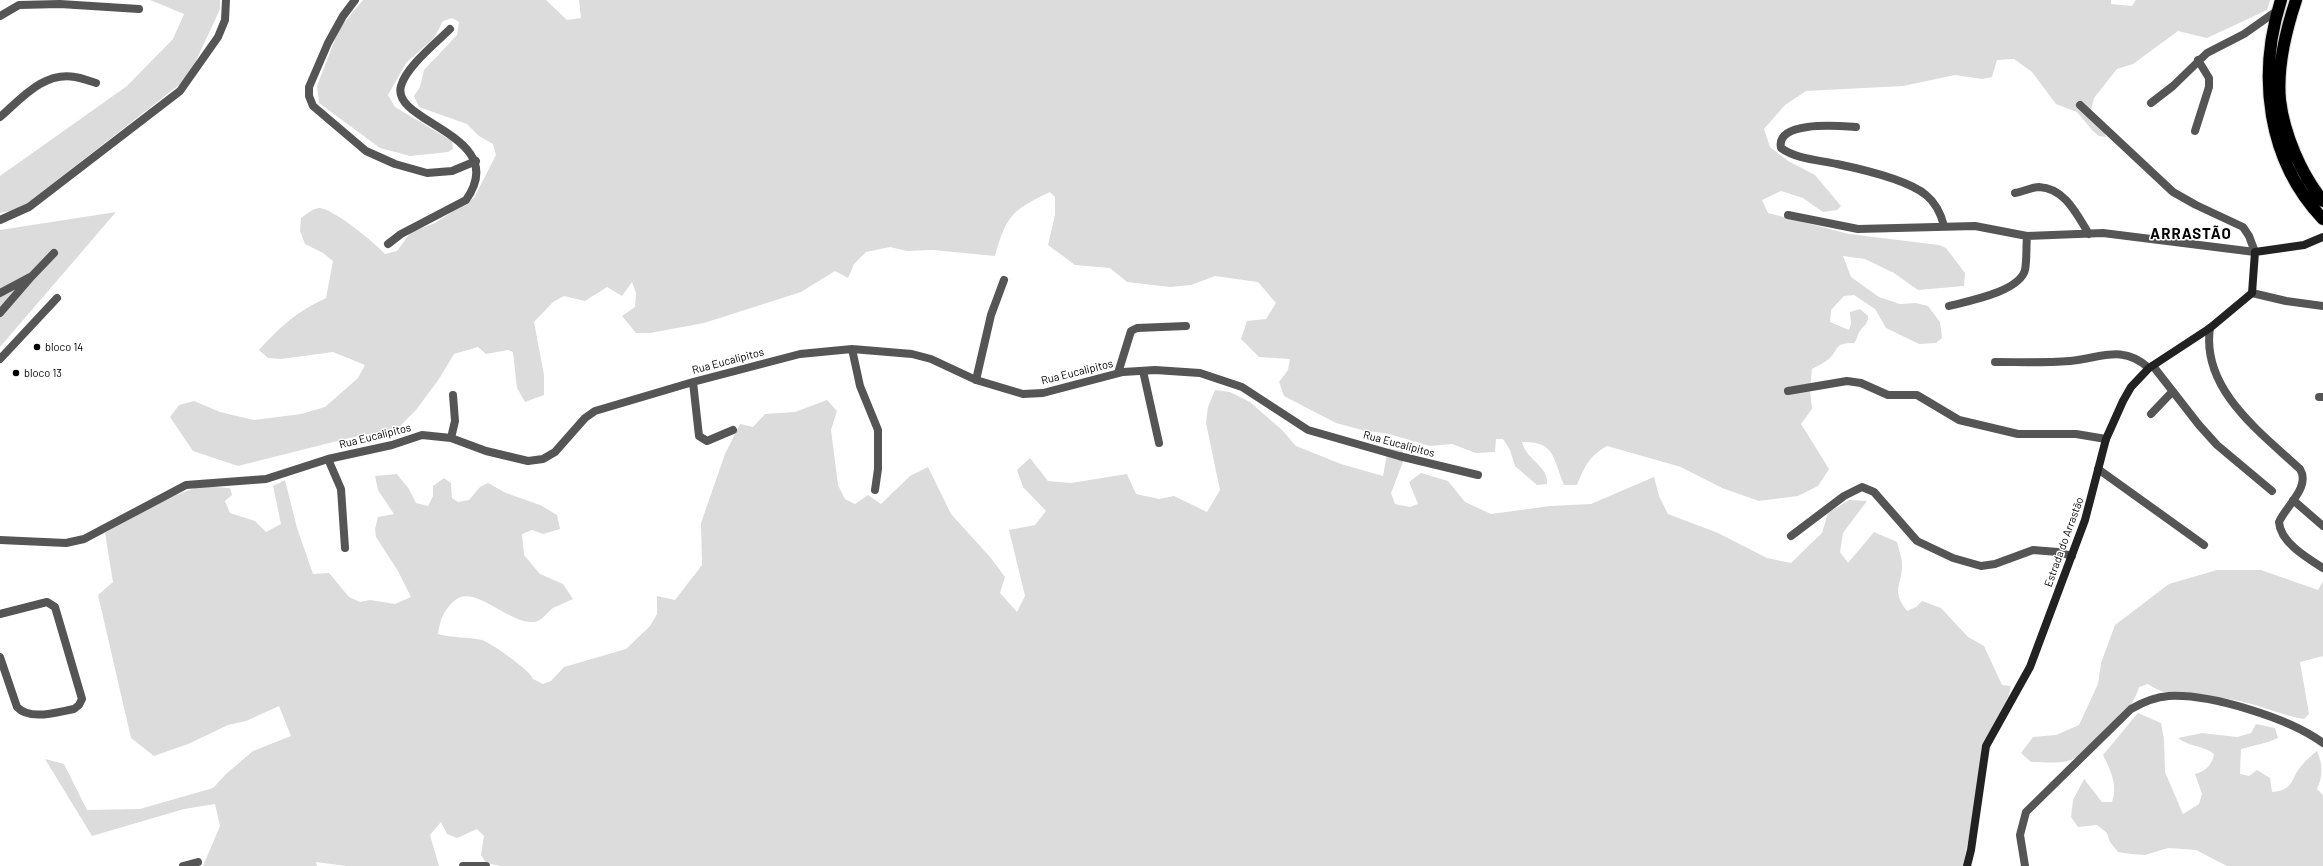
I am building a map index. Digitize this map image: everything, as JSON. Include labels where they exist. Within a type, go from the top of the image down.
[{"type":"highway","points":[[2296,0],[2286,36],[2280,99],[2286,127],[2300,164],[2323,200]]},
{"type":"highway","points":[[2280,5],[2271,45],[2268,80],[2270,114],[2280,146],[2298,188],[2323,219]]},
{"type":"street","points":[[0,220],[28,207],[180,91],[218,37],[225,20],[226,0]]},
{"type":"street","points":[[355,0],[343,16],[328,43],[309,87],[309,96],[313,106],[366,151],[395,164],[426,173],[452,171],[476,161]]},
{"type":"street","points":[[0,16],[19,2],[139,9]]},
{"type":"street","points":[[2151,103],[2173,86],[2198,60],[2244,34],[2280,5]]},
{"type":"street","points":[[388,244],[401,234],[466,200],[473,191],[476,175],[476,161],[455,139],[410,109],[402,98],[400,88],[404,76],[450,29]]},
{"type":"street","points":[[2195,131],[2209,87],[2209,78],[2198,60]]},
{"type":"street","points":[[0,117],[39,84],[56,77],[74,76],[96,83]]},
{"type":"street","points":[[2080,105],[2173,192],[2196,206],[2242,227],[2249,236],[2255,252],[2252,293],[2286,301],[2323,306]]},
{"type":"street","points":[[1856,127],[1820,124],[1792,131],[1784,136],[1780,142],[1781,148],[1793,154],[1863,170],[1914,187],[1934,203],[1941,214],[1944,226]]},
{"type":"street","points":[[2015,193],[2039,187],[2054,191],[2069,201],[2089,234]]},
{"type":"street","points":[[1788,215],[1858,229],[1975,226],[2027,236],[2103,233],[2255,252],[2304,245],[2323,237]]},
{"type":"street","points":[[1949,306],[1997,293],[2011,286],[2025,271],[2027,236]]},
{"type":"street","points":[[0,313],[54,253]]},
{"type":"street","points":[[0,293],[32,276]]},
{"type":"street","points":[[976,380],[990,315],[1004,280]]},
{"type":"street","name":"Estrada do Arrastão","points":[[1967,866],[1971,850],[1986,746],[2030,667],[2088,513],[2106,439],[2123,401],[2132,387],[2151,367],[2210,328],[2252,293]]},
{"type":"street","points":[[0,359],[56,298]]},
{"type":"street","points":[[1118,373],[1131,331],[1137,328],[1186,326]]},
{"type":"street","points":[[2210,328],[2209,355],[2227,395],[2237,408],[2302,473],[2302,485],[2282,516],[2280,528],[2285,538],[2323,568]]},
{"type":"street","points":[[852,349],[860,386],[878,430],[878,469],[875,490]]},
{"type":"street","name":"Rua Eucalipitos","points":[[0,540],[66,543],[84,539],[186,485],[266,479],[328,460],[392,445],[422,435],[451,438],[486,451],[528,461],[543,459],[555,452],[585,418],[595,411],[693,382],[800,354],[852,349],[912,354],[931,359],[976,380],[1022,394],[1043,393],[1118,373],[1143,370],[1200,373],[1242,387],[1308,430],[1399,456],[1478,475]]},
{"type":"street","points":[[1995,362],[2070,361],[2103,354],[2122,354],[2133,357],[2151,367],[2217,445],[2272,491]]},
{"type":"street","points":[[1143,370],[1159,443]]},
{"type":"street","points":[[1788,391],[1821,387],[1847,381],[1861,383],[1888,395],[1917,395],[1959,420],[2011,432],[2076,434],[2106,439]]},
{"type":"street","points":[[693,382],[699,436],[707,441],[733,430]]},
{"type":"street","points":[[2151,414],[2172,392]]},
{"type":"street","points":[[451,438],[455,421],[453,395]]},
{"type":"street","points":[[328,460],[341,489],[345,548]]},
{"type":"street","points":[[2098,469],[2204,545]]},
{"type":"street","points":[[1791,536],[1844,496],[1862,487],[1874,492],[1917,541],[1960,560],[1981,566],[1995,564],[2033,550],[2044,550],[2072,556]]},
{"type":"street","points":[[2293,500],[2323,526]]},
{"type":"street","points":[[0,614],[47,602],[52,603],[55,607],[82,699],[79,705],[74,710],[28,715],[21,712],[17,707],[0,657]]},
{"type":"street","points":[[2025,866],[2020,835],[2026,812],[2131,709],[2147,700],[2169,696],[2200,698],[2269,714],[2323,743]]},
{"type":"street","points":[[183,866],[198,862]]},
{"type":"street","points":[[463,866],[486,866]]},
{"type":"shaded area","points":[[150,0],[220,0],[220,9],[188,78],[20,209],[0,213],[0,176],[127,86],[173,39],[184,14]]},
{"type":"shaded area","points":[[363,0],[546,0],[567,20],[581,18],[579,0],[2111,0],[2111,4],[2132,6],[2136,0],[2270,0],[2267,10],[2207,38],[2178,31],[2133,64],[2117,69],[2094,98],[2090,114],[2103,129],[2106,137],[2099,136],[2092,130],[2077,112],[2056,104],[2032,72],[2014,59],[1997,60],[1992,77],[1982,79],[1955,75],[1903,86],[1806,91],[1785,105],[1764,129],[1770,147],[1788,161],[1815,175],[1841,206],[1837,210],[1823,212],[1803,198],[1781,191],[1762,200],[1768,213],[1849,234],[1939,245],[1946,248],[1965,273],[1964,286],[1918,290],[1894,273],[1865,259],[1843,256],[1851,277],[1879,297],[1900,304],[1916,303],[1928,306],[1940,322],[1942,338],[1936,343],[1919,344],[1886,328],[1875,309],[1854,295],[1844,296],[1831,310],[1830,322],[1849,330],[1851,324],[1850,312],[1860,309],[1868,316],[1866,325],[1859,332],[1854,343],[1840,345],[1829,359],[1812,369],[1810,390],[1812,409],[1801,424],[1829,469],[1818,486],[1798,496],[1759,501],[1722,488],[1681,467],[1607,446],[1588,462],[1577,485],[1564,485],[1555,459],[1547,448],[1541,444],[1533,442],[1522,442],[1528,454],[1541,468],[1547,478],[1547,484],[1537,485],[1515,466],[1510,450],[1503,439],[1496,439],[1495,452],[1476,453],[1452,444],[1430,446],[1389,434],[1362,430],[1336,423],[1284,396],[1279,382],[1288,370],[1290,359],[1259,357],[1241,339],[1247,321],[1266,319],[1276,303],[1258,282],[1215,276],[1191,285],[1170,287],[1127,282],[1110,268],[1075,265],[1048,245],[1055,215],[1055,197],[1050,192],[1027,204],[1012,216],[1003,232],[995,256],[933,250],[907,251],[890,247],[866,252],[854,264],[848,278],[835,271],[801,292],[704,323],[650,333],[636,333],[622,316],[635,307],[636,293],[632,282],[622,296],[607,287],[585,301],[564,296],[553,302],[534,322],[544,375],[544,395],[525,402],[517,388],[513,352],[508,350],[486,354],[478,347],[454,354],[439,379],[416,410],[398,428],[345,439],[238,466],[193,451],[170,417],[179,405],[194,401],[220,412],[254,420],[301,414],[325,407],[358,378],[365,365],[333,352],[281,359],[268,358],[259,350],[297,314],[326,298],[333,261],[323,253],[305,244],[300,231],[301,218],[315,209],[320,208],[327,210],[335,214],[373,242],[385,254],[397,251],[411,232],[435,223],[474,198],[496,155],[493,144],[479,136],[467,124],[419,107],[414,96],[420,87],[424,70],[457,35],[459,22],[452,18],[443,21],[434,38],[406,63],[388,95],[395,107],[452,141],[453,149],[448,152],[410,156],[380,148],[319,103],[317,86],[339,29]]},
{"type":"shaded area","points":[[116,212],[0,347],[0,230]]},
{"type":"shaded area","points":[[1215,390],[1230,392],[1250,402],[1282,430],[1296,446],[1341,464],[1383,476],[1388,448],[1403,451],[1403,462],[1391,493],[1395,504],[1410,507],[1418,504],[1409,482],[1421,473],[1448,481],[1465,502],[1491,514],[1550,506],[1591,504],[1654,477],[1659,496],[1668,514],[1718,533],[1767,558],[1791,563],[1822,533],[1828,513],[1849,500],[1867,501],[1843,533],[1840,552],[1848,563],[1874,532],[1897,542],[1902,563],[1898,592],[1902,604],[1907,611],[1916,607],[1922,601],[1941,608],[1968,637],[1984,646],[2002,685],[2011,686],[2009,695],[1982,747],[1973,817],[1963,866],[501,866],[486,863],[481,855],[484,836],[477,829],[457,838],[447,834],[441,822],[430,835],[439,866],[346,866],[316,862],[317,866],[203,866],[220,826],[215,804],[184,809],[92,836],[45,759],[64,764],[87,810],[140,809],[213,788],[226,774],[253,751],[291,736],[279,706],[246,721],[228,725],[188,744],[154,756],[131,738],[98,595],[113,582],[105,533],[168,498],[200,486],[230,488],[232,495],[225,501],[230,513],[255,521],[266,532],[281,524],[273,486],[285,480],[297,528],[313,574],[329,573],[349,597],[360,602],[370,600],[395,604],[411,597],[398,571],[376,537],[375,529],[378,517],[394,514],[378,490],[375,476],[397,474],[409,489],[416,503],[428,506],[433,496],[433,486],[444,478],[451,483],[452,498],[458,502],[469,500],[480,487],[488,483],[506,493],[540,505],[557,515],[560,529],[543,534],[532,530],[522,534],[524,555],[540,574],[563,584],[573,599],[553,608],[542,618],[534,622],[524,621],[513,617],[480,600],[470,597],[461,597],[453,602],[444,613],[438,634],[477,639],[487,642],[518,663],[533,679],[543,684],[551,681],[564,667],[626,649],[650,626],[657,614],[657,596],[675,600],[702,565],[701,523],[725,454],[740,424],[753,427],[765,414],[795,412],[827,400],[837,411],[831,430],[838,485],[845,499],[855,504],[868,495],[881,504],[910,476],[928,467],[951,514],[990,557],[1005,577],[1000,593],[1017,612],[1025,596],[1009,530],[1035,525],[1046,511],[1023,487],[1017,470],[1030,458],[1048,481],[1071,483],[1127,474],[1136,494],[1159,499],[1174,496],[1207,512],[1220,490],[1206,423],[1208,407]]},
{"type":"shaded area","points":[[2217,570],[2261,570],[2318,590],[2323,581],[2323,656],[2300,662],[2309,714],[2304,719],[2234,700],[2167,693],[2148,684],[2139,687],[2129,708],[2112,729],[2102,739],[2081,755],[2071,760],[2062,762],[2031,762],[2021,753],[2033,737],[2056,735],[2079,725],[2098,684],[2101,663],[2115,625],[2169,584]]},
{"type":"shaded area","points":[[2138,713],[2161,723],[2164,739],[2165,772],[2183,814],[2199,804],[2202,794],[2195,774],[2208,767],[2214,754],[2178,738],[2202,733],[2237,737],[2251,733],[2256,724],[2275,728],[2278,738],[2241,749],[2240,774],[2249,776],[2257,770],[2270,778],[2272,792],[2280,791],[2289,786],[2299,769],[2317,751],[2322,770],[2317,789],[2323,795],[2323,866],[2227,866],[2196,850],[2168,848],[2145,855],[2118,852],[2110,842],[2107,833],[2097,825],[2078,827],[2071,817],[2073,800],[2084,779],[2102,802],[2112,802],[2114,796],[2113,778],[2103,755]]},
{"type":"place","name":"bloco 14","points":[[37,347]]},
{"type":"place","name":"bloco 13","points":[[16,373]]},
{"type":"district","name":"ARRASTÃO","points":[[2191,234]]}]
